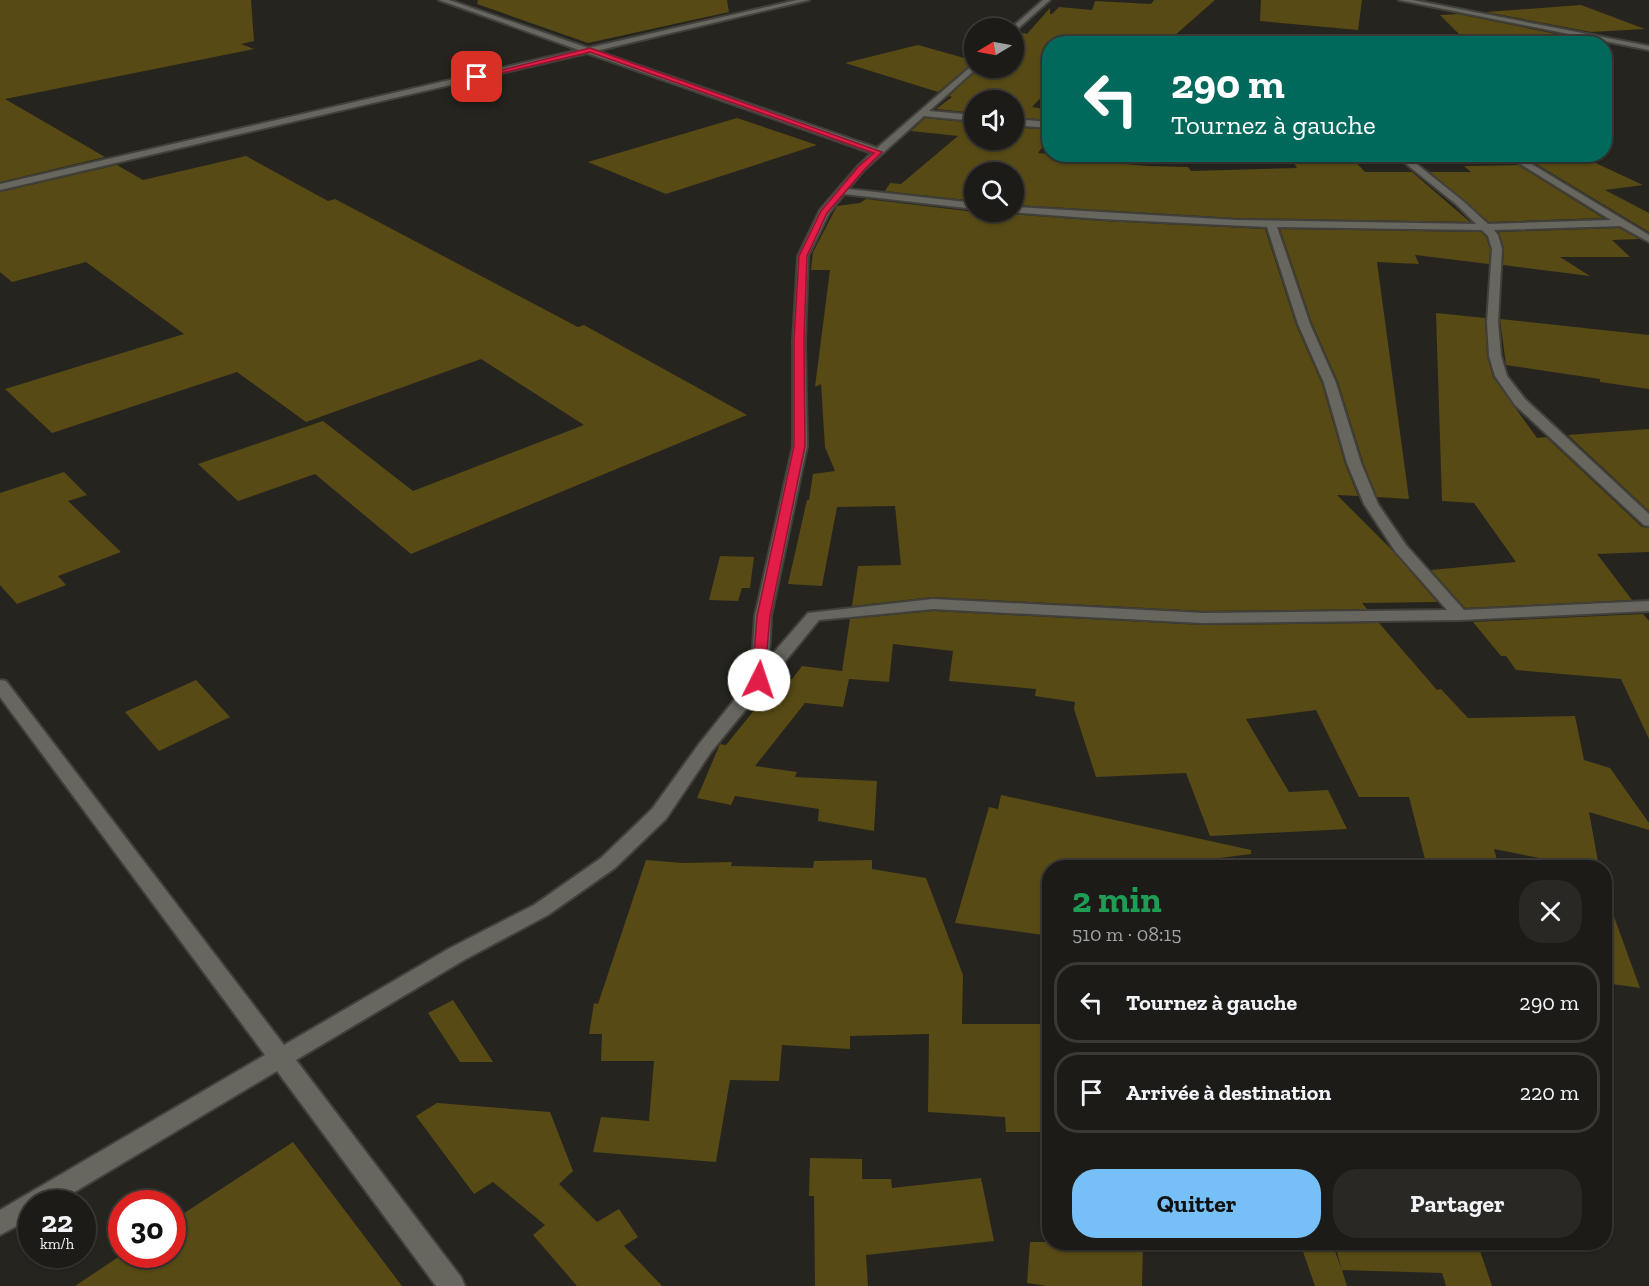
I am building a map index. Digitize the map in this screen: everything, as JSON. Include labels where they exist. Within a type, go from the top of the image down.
[{"type":"street","points":[[442,0],[879,152]]},
{"type":"street","points":[[0,187],[806,0]]},
{"type":"street","points":[[1024,21],[1047,0]]},
{"type":"street","points":[[1402,0],[1587,36]]},
{"type":"street","points":[[1612,41],[1649,48]]},
{"type":"street","points":[[759,680],[764,616],[800,446],[799,340],[803,256],[824,212],[841,191],[879,152],[964,75]]},
{"type":"street","points":[[921,113],[964,117]]},
{"type":"street","points":[[1024,123],[1042,124]]},
{"type":"street","points":[[1408,162],[1460,203],[1496,240],[1498,258],[1492,296],[1499,373],[1520,402],[1649,522]]},
{"type":"street","points":[[1521,162],[1618,223],[1649,239]]},
{"type":"street","points":[[841,191],[964,205]]},
{"type":"street","points":[[1024,211],[1270,224],[1485,228],[1618,223]]},
{"type":"street","points":[[1270,224],[1283,253],[1315,354],[1332,388],[1345,434],[1371,504],[1406,553],[1460,615]]},
{"type":"street","points":[[57,1190],[457,954],[541,910],[608,863],[658,814],[705,748],[814,616],[933,604],[1203,618],[1460,615],[1649,606]]},
{"type":"street","points":[[0,685],[452,1286]]},
{"type":"street","points":[[0,1223],[18,1213]]},
{"type":"building","points":[[0,0],[251,0],[254,41],[241,44],[254,49],[5,99],[105,157],[0,182]]},
{"type":"building","points":[[478,0],[727,0],[729,12],[588,43],[477,4]]},
{"type":"building","points":[[1154,0],[1215,0],[1174,36],[1042,36],[1042,96],[1032,107],[1042,109],[1042,119],[1024,118],[1024,90],[964,90],[964,112],[936,109],[952,97],[949,96],[968,78],[1024,78],[1024,33],[1027,34],[1050,8],[1050,14],[1059,7],[1092,10],[1095,1],[1151,4]]},
{"type":"building","points":[[1261,0],[1362,0],[1358,30],[1260,21]]},
{"type":"building","points":[[1581,5],[1645,29],[1591,32],[1486,12]]},
{"type":"building","points":[[1458,14],[1566,36],[1461,36],[1440,15]]},
{"type":"building","points":[[918,45],[964,58],[964,70],[938,92],[845,63]]},
{"type":"building","points":[[737,118],[817,145],[666,194],[588,162]]},
{"type":"building","points":[[925,118],[964,122],[964,150],[1024,150],[1024,128],[1042,129],[1042,148],[1038,153],[1042,153],[1042,162],[1100,162],[1188,167],[1191,171],[1297,168],[1293,162],[1356,162],[1365,172],[1412,172],[1470,222],[1235,218],[1024,206],[1024,162],[964,162],[964,200],[885,191],[890,183],[901,184],[958,136],[911,131]]},
{"type":"building","points":[[246,156],[328,201],[335,199],[578,327],[584,325],[747,415],[411,554],[315,474],[238,501],[198,464],[323,421],[413,491],[584,425],[481,359],[306,422],[237,372],[52,433],[5,389],[184,334],[86,262],[12,282],[0,272],[0,192],[117,165],[143,180]]},
{"type":"building","points":[[1533,162],[1593,162],[1643,185],[1605,190],[1649,213],[1649,232]]},
{"type":"building","points":[[1518,165],[1603,218],[1489,222],[1430,172],[1471,172],[1464,166]]},
{"type":"building","points":[[866,199],[964,211],[964,222],[1024,222],[1024,215],[1265,229],[1296,325],[1322,384],[1345,464],[1358,496],[1337,495],[1391,549],[1437,602],[1362,603],[1367,609],[1203,611],[933,597],[852,606],[858,566],[901,565],[895,506],[837,507],[822,586],[788,584],[807,500],[809,500],[813,474],[835,471],[825,447],[821,384],[815,387],[830,270],[811,270],[813,252],[837,206],[860,203]]},
{"type":"building","points":[[1619,228],[1639,239],[1612,240],[1630,257],[1560,257],[1590,276],[1503,265],[1504,248],[1499,232]]},
{"type":"building","points":[[1280,229],[1481,232],[1486,237],[1490,249],[1489,264],[1415,255],[1419,264],[1377,262],[1409,499],[1377,497],[1363,462],[1338,382],[1312,323]]},
{"type":"building","points":[[1436,313],[1485,318],[1487,356],[1493,377],[1537,438],[1546,437],[1642,527],[1649,528],[1649,552],[1597,554],[1632,600],[1465,608],[1431,570],[1516,562],[1474,503],[1442,501]]},
{"type":"building","points":[[1500,319],[1649,335],[1649,389],[1506,365]]},
{"type":"building","points":[[1649,429],[1649,511],[1568,435]]},
{"type":"building","points":[[64,472],[87,495],[68,501],[121,552],[58,576],[66,585],[17,604],[0,585],[0,493]]},
{"type":"building","points":[[720,556],[754,557],[750,588],[742,588],[738,601],[709,600]]},
{"type":"building","points":[[933,611],[1203,625],[1379,623],[1437,690],[1441,689],[1468,718],[1575,716],[1584,760],[1610,768],[1649,823],[1649,830],[1589,812],[1598,860],[1550,860],[1494,849],[1497,860],[1425,860],[1409,797],[1359,797],[1316,710],[1246,719],[1289,792],[1328,790],[1347,829],[1210,836],[1186,773],[1096,777],[1074,709],[1075,702],[1035,696],[1036,689],[949,681],[953,651],[893,644],[889,682],[849,679],[843,707],[805,703],[755,766],[797,772],[795,777],[877,781],[874,831],[818,821],[819,809],[735,796],[731,805],[697,798],[720,744],[726,745],[760,703],[774,707],[778,679],[792,679],[802,666],[842,671],[850,619]]},
{"type":"building","points":[[1643,614],[1649,621],[1649,739],[1621,679],[1516,670],[1506,656],[1501,656],[1473,622]]},
{"type":"building","points":[[196,680],[230,717],[159,751],[125,712]]},
{"type":"building","points":[[1001,795],[1251,850],[1251,854],[1204,860],[1042,860],[1042,935],[955,923],[989,807],[998,809]]},
{"type":"building","points":[[646,860],[683,863],[732,862],[731,866],[813,868],[814,861],[872,860],[872,869],[926,878],[963,975],[962,1024],[1042,1024],[1042,1132],[1006,1132],[1005,1117],[928,1112],[929,1034],[850,1036],[850,1049],[782,1045],[779,1081],[730,1080],[716,1162],[593,1152],[601,1117],[649,1121],[654,1061],[601,1061],[602,1034],[589,1034],[594,1003],[598,1004]]},
{"type":"building","points":[[1612,911],[1640,988],[1612,984]]},
{"type":"building","points":[[453,1000],[493,1062],[460,1062],[428,1013]]},
{"type":"building","points":[[437,1103],[550,1112],[573,1171],[559,1184],[597,1222],[619,1209],[638,1237],[624,1246],[662,1286],[577,1286],[533,1235],[545,1225],[493,1182],[474,1194],[416,1116]]},
{"type":"building","points":[[293,1142],[402,1286],[75,1286],[108,1264],[108,1268],[186,1268],[186,1212]]},
{"type":"building","points":[[810,1158],[862,1159],[862,1179],[891,1179],[892,1188],[981,1178],[994,1241],[866,1255],[868,1286],[815,1286],[814,1196],[809,1196]]},
{"type":"building","points":[[1030,1242],[1042,1242],[1042,1250],[1143,1250],[1142,1286],[1047,1286],[1027,1283]]},
{"type":"building","points":[[1302,1250],[1334,1250],[1347,1286],[1315,1286]]},
{"type":"building","points":[[1336,1250],[1480,1250],[1492,1286],[1446,1286],[1442,1273],[1342,1270]]},
{"type":"route","points":[[477,77],[590,50],[879,152],[861,168],[824,212],[803,256],[799,340],[800,446],[785,508],[764,616],[759,680]]}]
